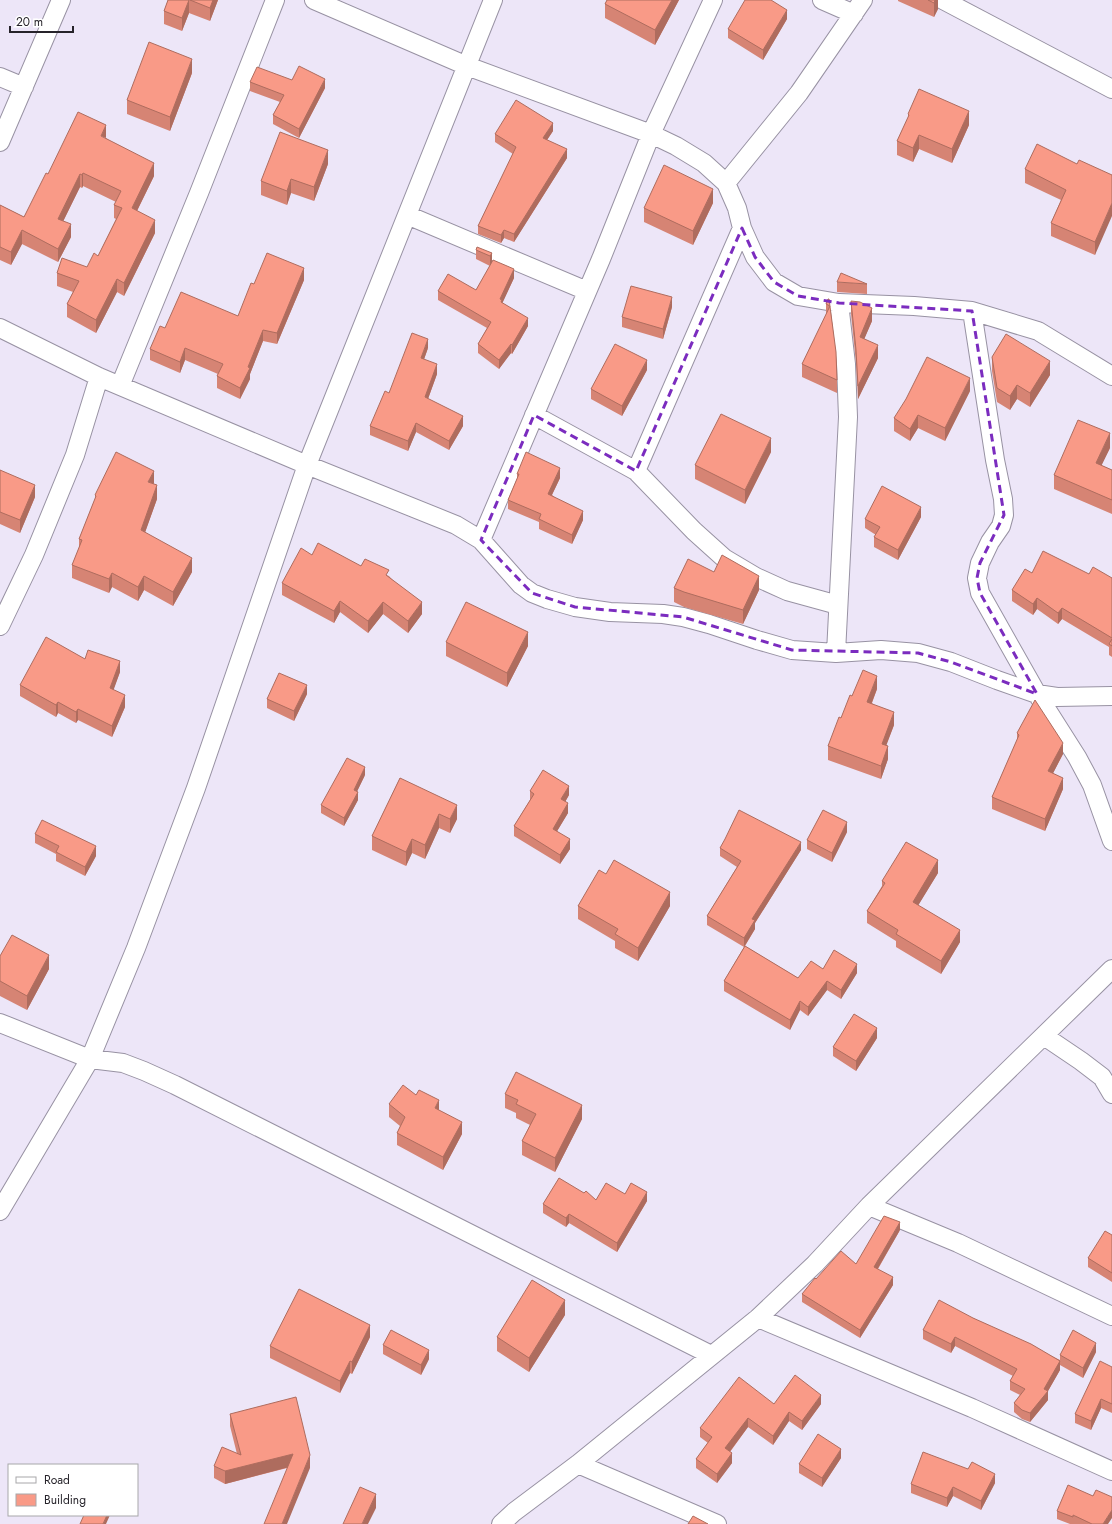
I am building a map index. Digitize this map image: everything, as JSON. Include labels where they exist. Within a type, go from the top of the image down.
[{"type":"street","points":[[0,142],[61,0]]},
{"type":"street","points":[[120,386],[200,193],[275,0]]},
{"type":"street","points":[[314,0],[467,66],[651,134],[676,146],[704,163],[726,183],[737,208],[742,228],[755,257],[774,282],[798,296],[839,303],[914,306],[972,311],[1038,331],[1112,376]]},
{"type":"street","points":[[0,1211],[90,1059],[136,948],[196,788],[307,465],[493,0]]},
{"type":"street","points":[[481,540],[587,291],[651,134],[713,0]]},
{"type":"street","points":[[726,183],[799,93],[859,7],[822,0]]},
{"type":"street","points":[[943,0],[1112,89]]},
{"type":"street","points":[[0,77],[24,87]]},
{"type":"street","points":[[407,215],[587,291]]},
{"type":"street","points":[[636,471],[742,228]]},
{"type":"street","points":[[836,653],[848,417],[846,364],[839,303]]},
{"type":"street","points":[[972,311],[995,460],[1003,499],[1004,515],[1001,526],[990,542],[980,564],[977,578],[980,593],[1037,694],[1077,757],[1092,785],[1112,841]]},
{"type":"street","points":[[0,328],[99,377],[307,465],[456,525],[481,540],[521,585],[532,593],[547,599],[575,607],[610,612],[663,614],[683,617],[792,650],[836,653],[881,650],[918,653],[951,662],[1037,694],[1057,697],[1112,696]]},
{"type":"street","points":[[0,626],[34,555],[75,456],[99,377]]},
{"type":"street","points":[[534,415],[636,471],[694,531],[724,558],[756,577],[787,591],[838,605]]},
{"type":"street","points":[[502,1524],[514,1512],[578,1464],[758,1318],[815,1264],[869,1206],[1112,970]]},
{"type":"street","points":[[0,1023],[90,1059],[123,1063],[175,1085],[712,1355]]},
{"type":"street","points":[[1044,1036],[1102,1077],[1112,1094]]},
{"type":"street","points":[[869,1206],[958,1244],[1112,1316]]},
{"type":"street","points":[[758,1318],[972,1408],[1112,1471]]},
{"type":"street","points":[[578,1464],[717,1524]]},
{"type":"highlighted area","points":[[742,228],[755,257],[774,282],[798,296],[839,303],[972,311],[1004,515],[980,563],[977,578],[980,593],[1037,694],[951,662],[918,653],[792,650],[683,617],[575,607],[532,593],[481,540],[534,415],[636,471]]},
{"type":"building","points":[[168,0],[189,0],[182,18],[164,11]]},
{"type":"building","points":[[190,0],[213,0],[210,8]]},
{"type":"building","points":[[607,0],[672,0],[655,30],[605,4]]},
{"type":"building","points":[[745,0],[771,0],[787,10],[763,50],[728,29]]},
{"type":"building","points":[[928,0],[935,0],[934,3]]},
{"type":"building","points":[[149,42],[192,59],[170,117],[127,100]]},
{"type":"building","points":[[299,66],[325,79],[299,129],[273,115],[284,95],[250,82],[257,67],[292,80]]},
{"type":"building","points":[[919,89],[969,111],[952,149],[919,135],[913,148],[897,141]]},
{"type":"building","points":[[516,100],[553,123],[543,138],[567,149],[514,234],[504,230],[501,235],[478,226],[516,147],[495,134]]},
{"type":"building","points":[[78,112],[106,125],[101,136],[154,163],[132,208],[155,220],[124,283],[117,279],[96,320],[67,304],[79,281],[57,273],[62,258],[87,267],[94,253],[98,256],[122,208],[114,205],[121,191],[83,173],[82,175],[80,174],[58,219],[71,224],[58,249],[22,230],[11,252],[0,247],[0,205],[24,217],[46,173],[48,174]]},
{"type":"building","points":[[280,132],[328,150],[314,187],[291,179],[287,191],[261,181]]},
{"type":"building","points":[[1037,144],[1077,164],[1079,160],[1112,175],[1112,203],[1095,242],[1051,223],[1066,190],[1025,169]]},
{"type":"building","points":[[664,165],[713,189],[693,231],[644,208]]},
{"type":"building","points":[[477,247],[492,253],[490,256],[476,250]]},
{"type":"building","points":[[267,253],[304,268],[277,333],[263,330],[248,367],[250,368],[240,388],[217,376],[223,364],[185,348],[180,362],[150,349],[160,326],[165,328],[181,292],[238,316],[251,283],[254,284]]},
{"type":"building","points":[[493,260],[514,269],[500,299],[502,300],[501,302],[528,318],[512,345],[511,344],[499,360],[478,344],[491,322],[438,291],[448,274],[476,290]]},
{"type":"building","points":[[841,273],[867,284],[837,282]]},
{"type":"building","points":[[631,286],[672,297],[663,329],[622,317]]},
{"type":"building","points":[[829,299],[830,306],[826,304]]},
{"type":"building","points":[[851,301],[860,302],[872,308],[860,337],[878,345],[858,386],[856,350]]},
{"type":"building","points":[[830,306],[836,352],[837,380],[802,364]]},
{"type":"building","points":[[412,333],[428,339],[421,358],[437,364],[425,397],[463,416],[449,441],[416,423],[408,441],[370,426],[385,391],[389,393]]},
{"type":"building","points":[[1006,334],[1050,361],[1030,393],[1017,385],[1010,396],[997,388],[992,357]]},
{"type":"building","points":[[615,344],[647,360],[622,406],[591,389]]},
{"type":"building","points":[[927,357],[970,378],[945,428],[918,415],[910,429],[894,418],[906,399]]},
{"type":"building","points":[[721,414],[771,438],[745,490],[695,465]]},
{"type":"building","points":[[1078,420],[1110,433],[1096,463],[1112,470],[1112,500],[1054,475]]},
{"type":"building","points":[[116,452],[154,471],[148,482],[157,485],[141,530],[192,558],[173,592],[144,576],[138,587],[112,573],[109,579],[72,565],[82,540],[79,539],[96,496],[95,495]]},
{"type":"building","points":[[526,452],[560,468],[548,494],[583,511],[572,535],[539,519],[541,514],[508,500]]},
{"type":"building","points":[[0,470],[35,485],[20,520],[0,512]]},
{"type":"building","points":[[882,486],[921,507],[898,550],[874,537],[880,527],[865,519]]},
{"type":"building","points":[[318,543],[361,566],[365,559],[389,570],[386,575],[422,602],[408,621],[383,602],[368,621],[340,601],[334,611],[282,583],[301,548],[312,555]]},
{"type":"building","points":[[1043,551],[1089,574],[1093,567],[1112,578],[1112,638],[1062,608],[1058,613],[1037,598],[1033,604],[1012,590],[1025,569],[1032,573]]},
{"type":"building","points":[[722,555],[759,576],[743,610],[674,588],[688,559],[714,572]]},
{"type":"building","points":[[466,602],[528,632],[507,673],[446,642]]},
{"type":"building","points":[[46,637],[85,659],[88,650],[120,661],[110,688],[125,695],[112,726],[78,709],[76,712],[58,702],[56,705],[20,685]]},
{"type":"building","points":[[1112,639],[1112,646],[1109,644]]},
{"type":"building","points":[[863,670],[877,676],[867,702],[894,712],[882,744],[888,746],[881,766],[828,746],[839,717],[841,718],[850,695],[852,696]]},
{"type":"building","points":[[279,673],[307,685],[294,711],[267,699]]},
{"type":"building","points":[[1035,700],[1063,743],[1048,771],[1063,778],[1045,819],[992,797],[1019,735],[1017,733]]},
{"type":"building","points":[[347,758],[365,767],[354,790],[358,792],[344,818],[321,805]]},
{"type":"building","points":[[543,770],[569,786],[561,799],[568,803],[553,829],[570,839],[560,855],[514,826],[534,794],[530,791]]},
{"type":"building","points":[[400,778],[457,805],[450,819],[439,814],[425,845],[412,839],[406,852],[372,836]]},
{"type":"building","points":[[739,810],[801,842],[752,919],[755,920],[744,938],[707,916],[741,861],[720,848]]},
{"type":"building","points":[[823,810],[847,822],[832,853],[807,840]]},
{"type":"building","points":[[42,820],[96,846],[85,867],[56,852],[59,846],[35,834]]},
{"type":"building","points":[[906,842],[938,860],[913,902],[960,930],[941,961],[896,934],[898,930],[867,911],[885,883],[882,881]]},
{"type":"building","points":[[614,860],[670,892],[638,948],[615,934],[618,929],[578,906],[599,870],[606,874]]},
{"type":"building","points":[[12,935],[49,955],[27,996],[0,981],[0,956]]},
{"type":"building","points":[[745,946],[798,978],[811,961],[823,969],[834,950],[857,964],[841,990],[827,981],[808,1007],[800,1001],[790,1020],[724,981]]},
{"type":"building","points":[[854,1014],[877,1028],[856,1061],[833,1047]]},
{"type":"building","points":[[516,1072],[582,1105],[555,1158],[522,1141],[536,1114],[516,1104],[518,1100],[505,1094]]},
{"type":"building","points":[[403,1085],[416,1095],[419,1090],[439,1100],[435,1108],[462,1122],[443,1157],[397,1133],[405,1117],[389,1104]]},
{"type":"building","points":[[559,1178],[584,1193],[586,1191],[596,1200],[606,1183],[625,1194],[631,1183],[647,1192],[617,1243],[569,1214],[566,1218],[543,1204]]},
{"type":"building","points":[[884,1216],[900,1222],[874,1267],[893,1277],[860,1330],[802,1294],[841,1251],[856,1264]]},
{"type":"building","points":[[1105,1231],[1112,1235],[1112,1273],[1088,1258]]},
{"type":"building","points":[[532,1280],[565,1300],[529,1358],[497,1337]]},
{"type":"building","points":[[299,1289],[370,1325],[352,1362],[350,1361],[340,1381],[270,1346]]},
{"type":"building","points":[[939,1300],[973,1318],[1031,1344],[1060,1361],[1044,1389],[1048,1391],[1030,1413],[1022,1410],[1014,1403],[1025,1389],[1010,1381],[1017,1369],[955,1337],[951,1344],[923,1330]]},
{"type":"building","points":[[391,1330],[429,1350],[421,1365],[383,1345]]},
{"type":"building","points":[[1073,1330],[1096,1343],[1083,1368],[1060,1355]]},
{"type":"building","points":[[1100,1361],[1112,1367],[1112,1404],[1101,1399],[1091,1421],[1075,1414]]},
{"type":"building","points":[[795,1375],[821,1395],[802,1421],[789,1412],[773,1436],[748,1418],[725,1448],[732,1453],[717,1474],[696,1459],[712,1437],[700,1428],[739,1377],[774,1404]]},
{"type":"building","points":[[296,1397],[310,1455],[282,1524],[264,1524],[293,1454],[225,1471],[214,1466],[222,1447],[241,1455],[230,1414]]},
{"type":"building","points":[[818,1434],[841,1449],[822,1478],[799,1464]]},
{"type":"building","points":[[923,1452],[968,1469],[972,1462],[995,1474],[981,1501],[953,1487],[947,1498],[911,1484]]},
{"type":"building","points":[[1068,1485],[1093,1496],[1096,1490],[1112,1497],[1112,1510],[1103,1524],[1092,1524],[1073,1515],[1073,1517],[1057,1511]]},
{"type":"building","points":[[360,1487],[376,1494],[362,1524],[343,1524]]},
{"type":"building","points":[[84,1516],[107,1516],[103,1524],[80,1524]]},
{"type":"building","points":[[693,1516],[708,1524],[688,1524]]}]
